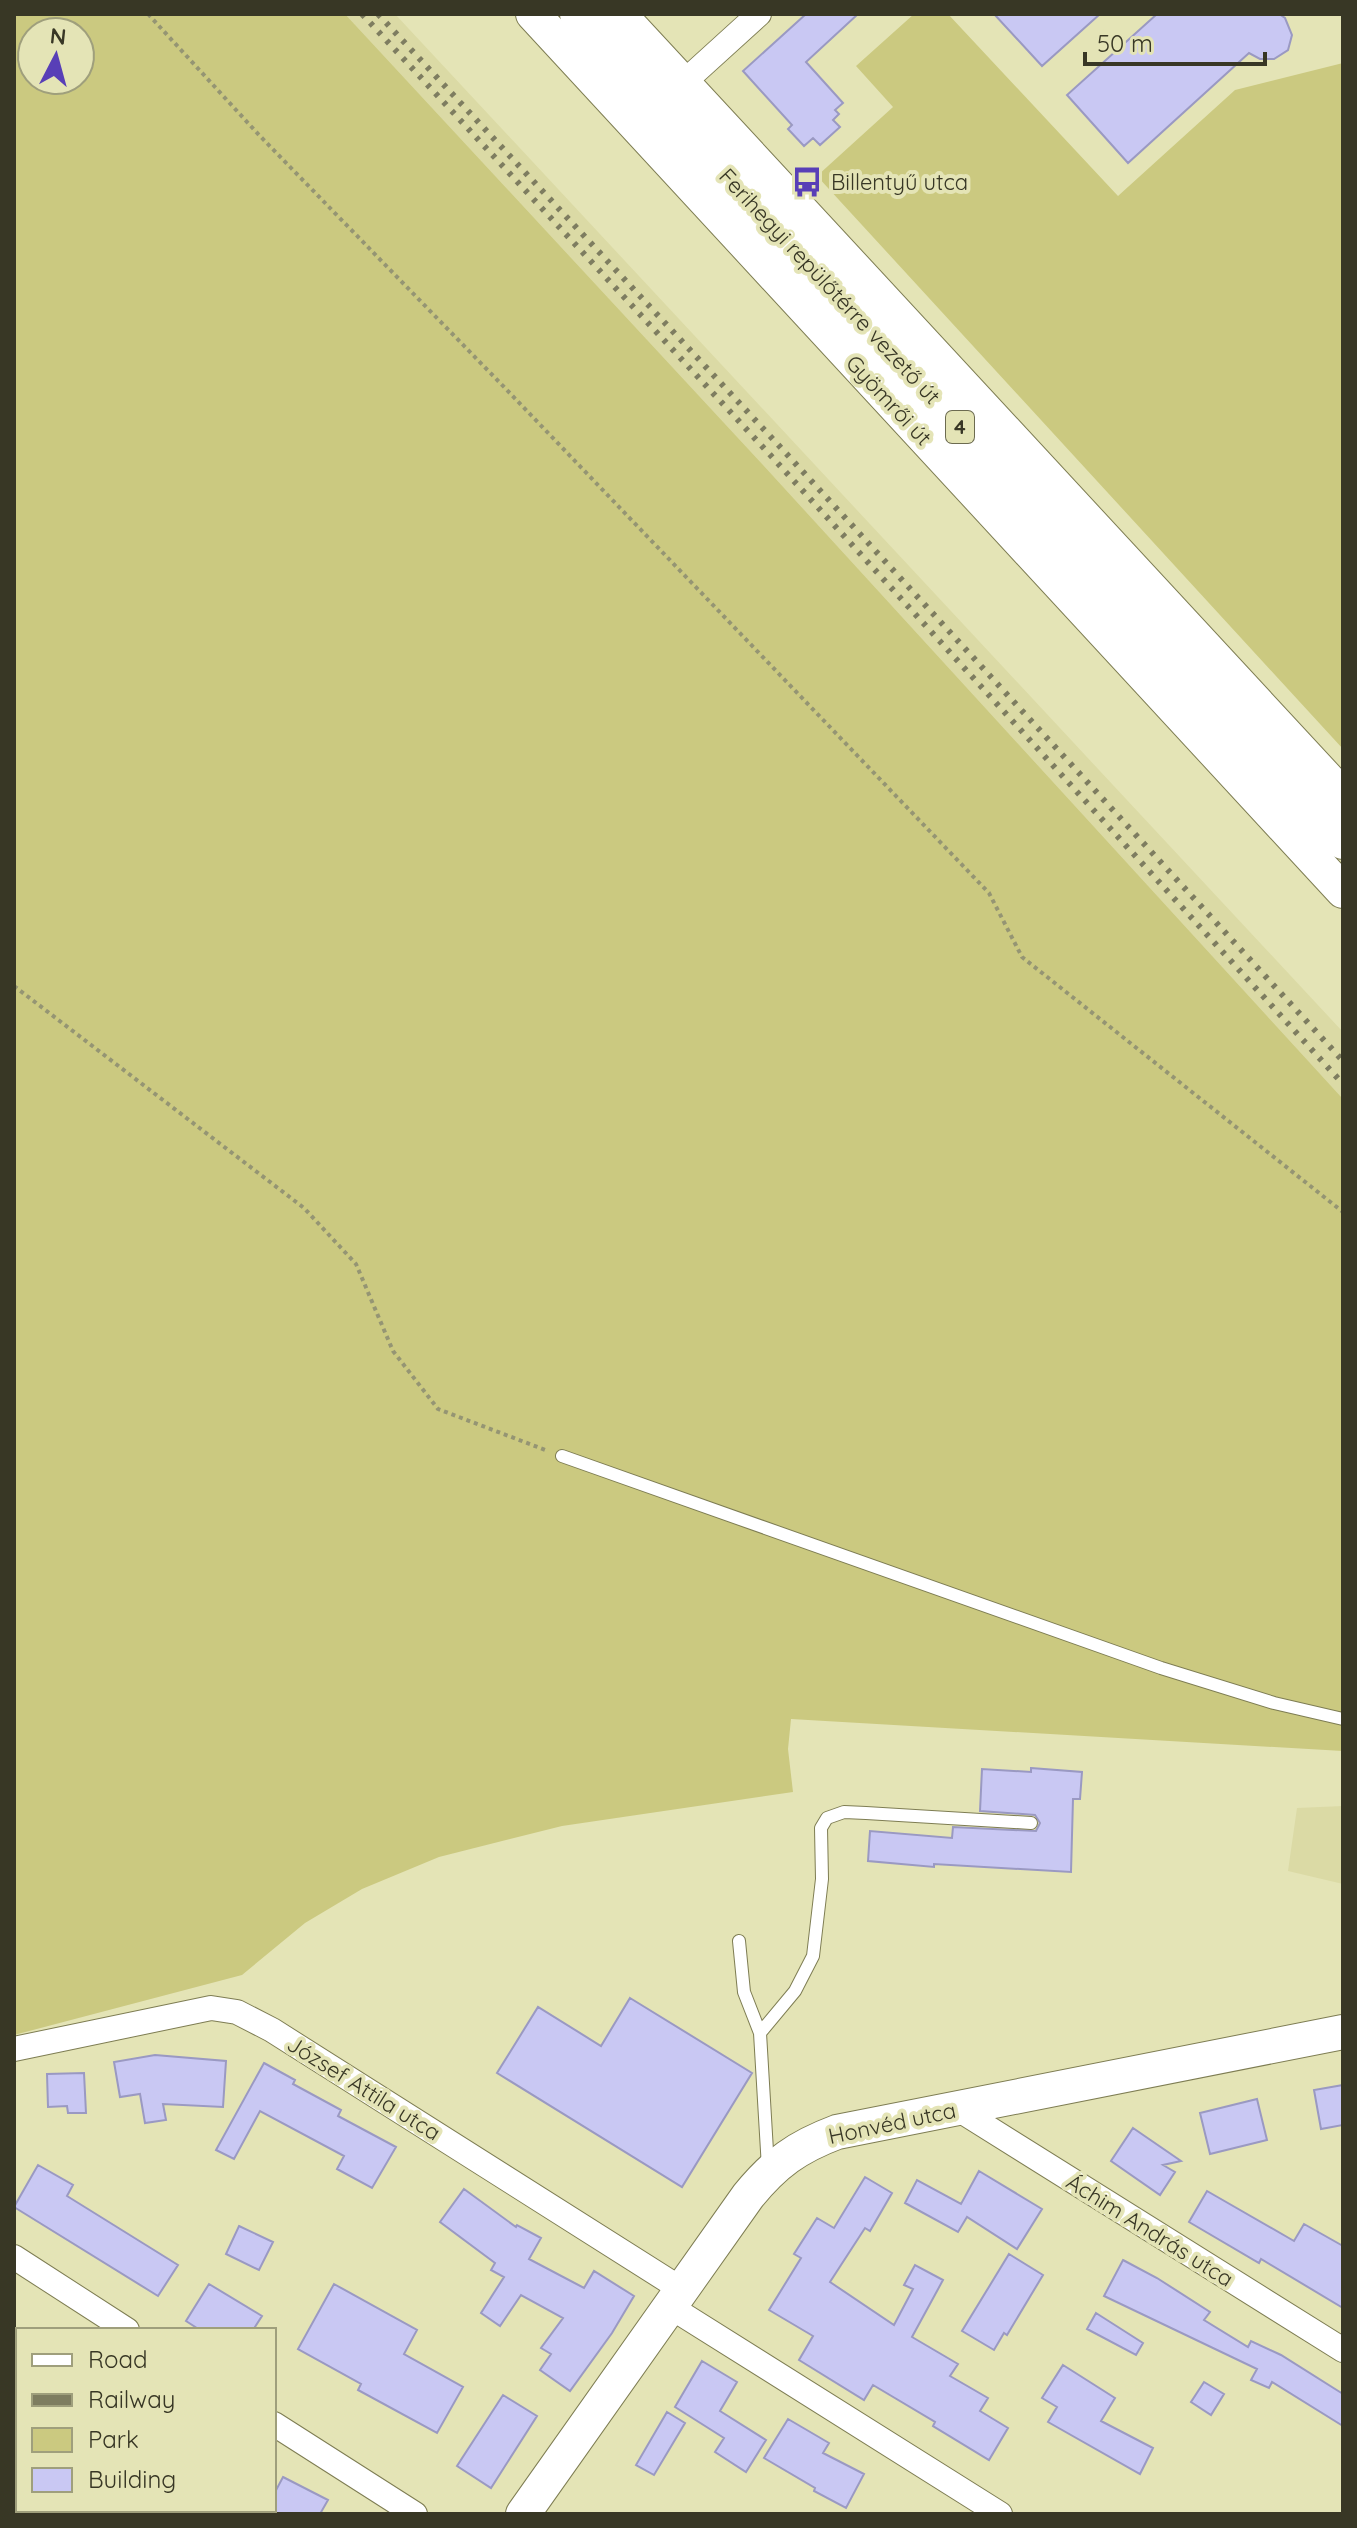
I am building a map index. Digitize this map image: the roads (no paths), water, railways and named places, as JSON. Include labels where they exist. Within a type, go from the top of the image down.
[{"type":"main road","name":"Ferihegyi repülőtérre vezető út","points":[[578,14],[1343,841]]},
{"type":"street","name":"Gyömrői út","points":[[533,14],[1343,891]]},
{"type":"street","points":[[619,14],[1343,796]]},
{"type":"street","points":[[683,83],[759,14]]},
{"type":"street","name":"József Attila utca","points":[[14,2049],[211,2008],[237,2012],[272,2030],[1000,2514]]},
{"type":"street","name":"Honvéd utca","points":[[523,2514],[748,2196],[768,2171],[803,2145],[837,2132],[1343,2032]]},
{"type":"street","name":"Áchim András utca","points":[[958,2109],[1343,2350]]},
{"type":"street","points":[[14,2257],[124,2328]]},
{"type":"street","points":[[276,2425],[415,2514]]},
{"type":"lane","points":[[562,1456],[1161,1668],[1274,1703],[1343,1719]]},
{"type":"lane","points":[[760,2033],[795,1991],[813,1956],[822,1879],[821,1828],[827,1818],[844,1812],[1031,1823]]},
{"type":"lane","points":[[739,1941],[744,1992],[760,2033],[768,2171]]},
{"type":"railway","points":[[362,14],[773,458],[1343,1084]]},
{"type":"railway","points":[[378,14],[1343,1061]]},
{"type":"place","name":"Billentyű utca","points":[[807,182]]}]
